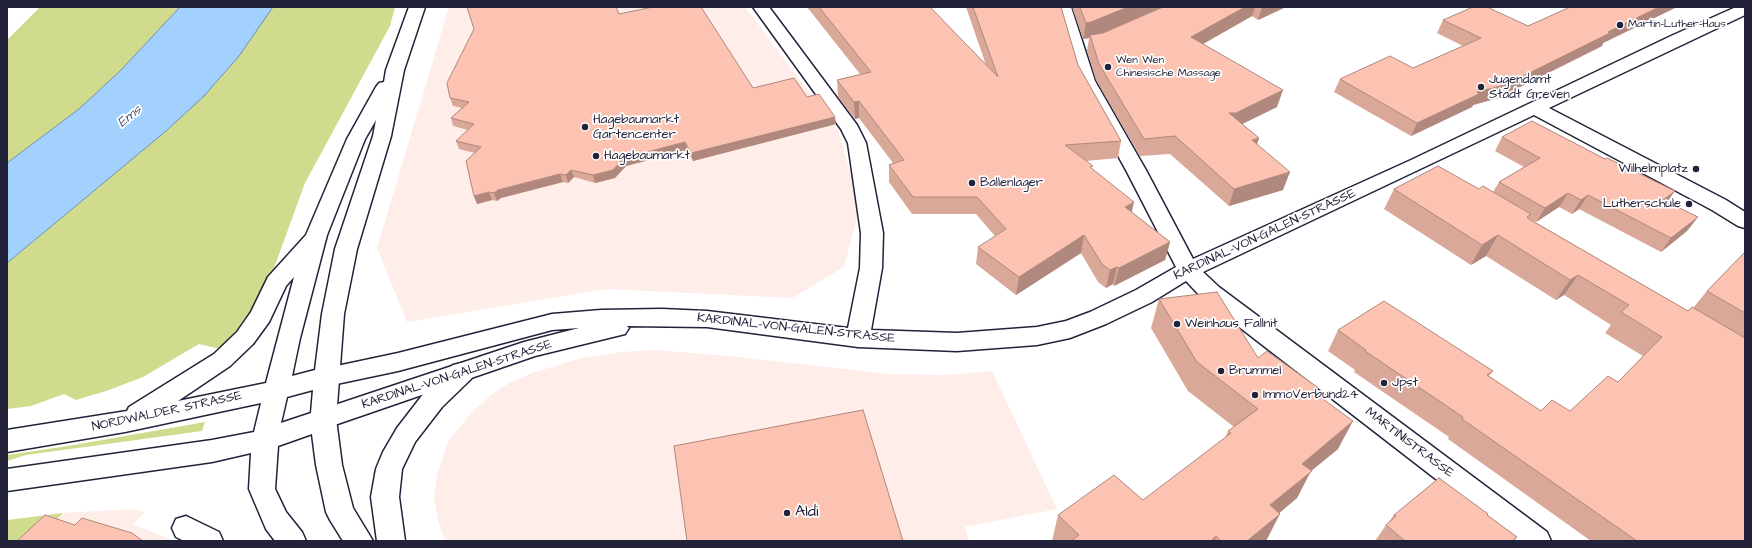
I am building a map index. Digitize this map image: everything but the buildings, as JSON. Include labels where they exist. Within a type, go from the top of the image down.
[{"type":"street","points":[[292,541],[276,520],[262,489],[265,440],[288,338],[316,235],[356,139],[394,70],[417,7]]},
{"type":"street","points":[[761,7],[850,129],[857,143],[869,206],[872,233],[871,268],[858,338]]},
{"type":"street","name":"MARTINISTRASSE","points":[[1063,7],[1084,45],[1086,81],[1137,172],[1188,270],[1211,293],[1416,447],[1537,541]]},
{"type":"street","name":"KARDINAL-VON-GALEN-STRASSE","points":[[327,377],[398,362],[499,334],[552,322],[601,318],[662,317],[707,319],[858,338],[958,342],[1044,334],[1070,329],[1098,318],[1144,296],[1188,270],[1427,170],[1534,108],[1745,9]]},
{"type":"street","points":[[359,541],[340,512],[329,465],[323,419],[333,314],[346,249],[382,136],[394,70]]},
{"type":"street","points":[[1534,108],[1719,205],[1745,221]]},
{"type":"street","points":[[125,422],[222,360],[246,338],[261,316],[276,283],[316,235]]},
{"type":"street","name":"KARDINAL-VON-GALEN-STRASSE","points":[[323,419],[532,348],[662,317]]},
{"type":"street","points":[[391,541],[385,497],[389,469],[396,452],[406,435],[433,400],[462,372]]},
{"type":"street","name":"NORDWALDER STRASSE","points":[[7,441],[125,422],[276,390],[327,377]]},
{"type":"street","points":[[7,480],[212,451],[265,440],[323,419]]},
{"type":"shaded area","points":[[449,7],[745,7],[838,130],[860,206],[844,267],[792,298],[607,289],[407,322],[377,248]]},
{"type":"shaded area","points":[[655,350],[740,357],[888,374],[945,375],[992,371],[1057,509],[965,527],[969,541],[445,541],[438,521],[434,498],[437,474],[449,440],[472,412],[491,395],[511,382],[532,373],[582,358],[621,352]]},
{"type":"shaded area","points":[[132,509],[145,512],[133,524],[174,541],[36,541],[63,513]]},
{"type":"green space","points":[[40,7],[180,7],[121,70],[79,109],[7,163],[7,40]]},
{"type":"green space","points":[[273,7],[395,7],[390,26],[305,183],[263,298],[246,321],[220,349],[199,344],[143,377],[109,390],[76,400],[64,394],[31,406],[7,409],[7,263],[166,131],[204,96],[239,56]]},
{"type":"green space","points":[[205,422],[202,431],[26,455],[7,461],[7,455]]},
{"type":"green space","points":[[63,513],[36,541],[7,541],[7,520]]},
{"type":"water","name":"Ems","points":[[180,7],[273,7],[239,56],[204,96],[166,131],[7,263],[7,163],[79,109],[121,70]]},
{"type":"place","name":"Martin-Luther-Haus","points":[[1620,25]]},
{"type":"place","name":"Wen Wen Chinesische Massage","points":[[1108,67]]},
{"type":"place","name":"Jugendamt Stadt Greven","points":[[1481,87]]},
{"type":"place","name":"Hagebaumarkt Gartencenter","points":[[585,127]]},
{"type":"place","name":"Hagebaumarkt","points":[[596,156]]},
{"type":"place","name":"Wilhelmplatz","points":[[1696,169]]},
{"type":"place","name":"Ballenlager","points":[[972,183]]},
{"type":"place","name":"Lutherschule","points":[[1689,204]]},
{"type":"place","name":"Weinhaus Fallnit","points":[[1177,324]]},
{"type":"place","name":"Brummel","points":[[1221,371]]},
{"type":"place","name":"Jpst","points":[[1384,383]]},
{"type":"place","name":"ImmoVerbund24","points":[[1255,395]]},
{"type":"place","name":"Aldi","points":[[787,513]]}]
